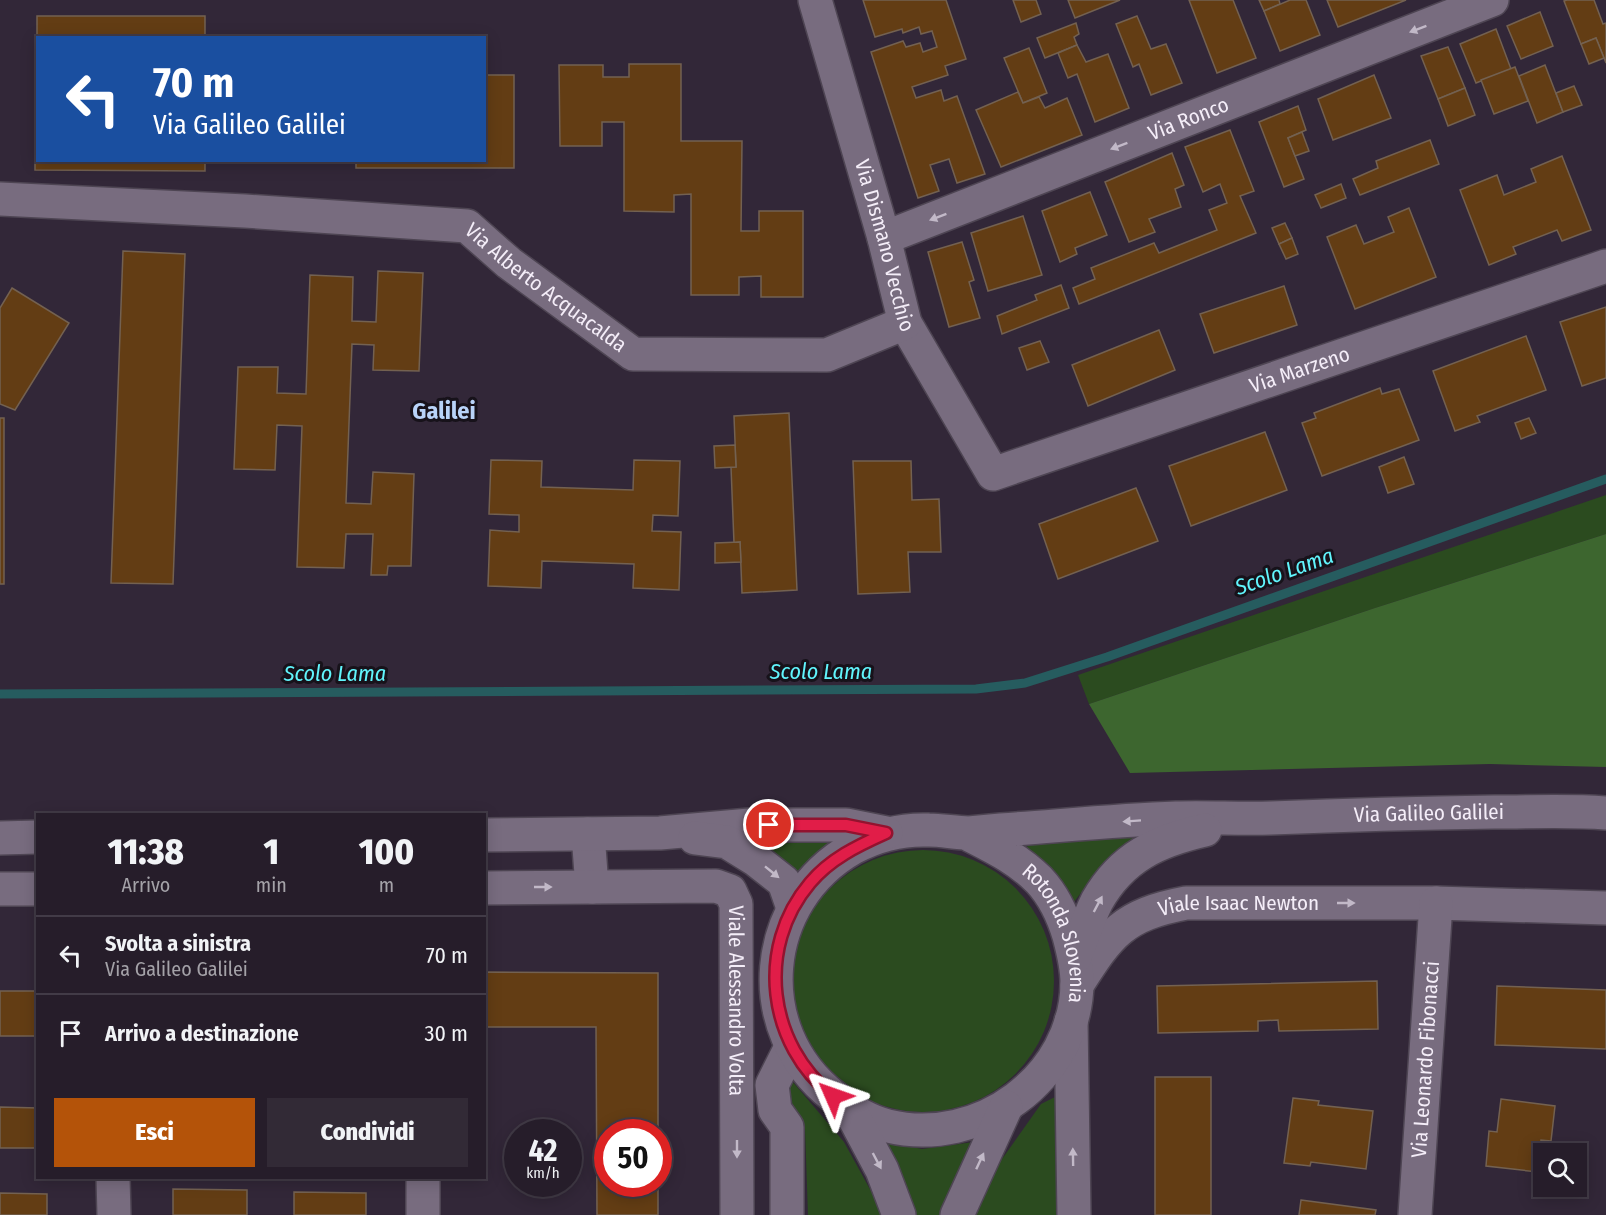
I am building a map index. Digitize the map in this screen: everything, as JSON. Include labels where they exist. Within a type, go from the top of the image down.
[{"type":"street","name":"Via Dismano Vecchio","points":[[815,0],[884,238],[905,323],[993,474]]},
{"type":"street","name":"Via Ronco","points":[[884,238],[1454,7],[1492,0]]},
{"type":"street","name":"Via Alberto Acquacalda","points":[[0,199],[246,211],[467,226],[508,263],[633,354],[827,355],[905,323]]},
{"type":"street","name":"Via Marzeno","points":[[993,474],[1606,266]]},
{"type":"street","name":"Via Galileo Galilei","points":[[966,833],[1177,818],[1253,819],[1375,813],[1606,813]]},
{"type":"street","name":"Via Galileo Galilei","points":[[1076,971],[1097,902],[1119,872],[1141,852],[1174,837],[1253,819]]},
{"type":"street","points":[[486,835],[660,833],[750,825],[846,825],[886,833]]},
{"type":"street","name":"Rotonda Slovenia","points":[[927,830],[966,833],[1010,855],[1041,883],[1064,918],[1076,971],[1071,1021],[1061,1047],[1047,1070],[1028,1091],[1006,1107],[969,1124],[928,1130],[888,1126],[850,1110],[816,1083],[790,1047],[779,1013],[775,977],[780,941],[793,908],[810,884],[830,863],[854,848],[886,833],[927,830]]},
{"type":"street","points":[[660,833],[727,842],[756,860],[784,882],[793,908]]},
{"type":"street","points":[[588,834],[592,887]]},
{"type":"street","points":[[0,838],[36,837]]},
{"type":"street","name":"Viale Alessandro Volta","points":[[486,888],[716,886],[730,891],[736,903],[737,1215]]},
{"type":"street","points":[[0,889],[36,889]]},
{"type":"street","name":"Viale Isaac Newton","points":[[1076,971],[1117,931],[1140,915],[1186,903],[1436,903],[1606,908]]},
{"type":"street","name":"Via Leonardo Fibonacci","points":[[1415,1215],[1436,903]]},
{"type":"street","points":[[736,1026],[750,999],[775,977]]},
{"type":"street","points":[[1071,1021],[1074,1215]]},
{"type":"street","name":"Viale Alessandro Volta","points":[[787,1215],[787,1127],[775,1110],[772,1085],[790,1047]]},
{"type":"street","points":[[957,1215],[1006,1107]]},
{"type":"street","points":[[737,1115],[766,1114],[775,1110]]},
{"type":"street","points":[[850,1110],[882,1170],[899,1215]]},
{"type":"street","points":[[113,1179],[114,1215]]},
{"type":"street","points":[[423,1179],[423,1215]]},
{"type":"green space","points":[[1606,495],[1606,534],[1375,608],[1089,704],[1078,675]]},
{"type":"green space","points":[[1606,534],[1606,767],[1490,764],[1130,773],[1089,704],[1375,608]]},
{"type":"green space","points":[[1142,831],[1143,839],[1101,867],[1070,907],[1022,850],[1032,843]]},
{"type":"green space","points":[[745,835],[843,838],[797,881]]},
{"type":"green space","points":[[910,850],[936,850],[961,855],[985,865],[1016,888],[1039,919],[1049,943],[1054,981],[1049,1019],[1039,1043],[1016,1074],[985,1097],[961,1107],[936,1112],[910,1112],[885,1107],[861,1097],[830,1074],[807,1043],[797,1019],[792,994],[792,968],[797,943],[807,919],[830,888],[861,865],[885,855]]},
{"type":"green space","points":[[792,1081],[844,1142],[882,1215],[808,1215],[805,1129],[791,1117],[785,1085]]},
{"type":"green space","points":[[1057,1096],[1058,1215],[973,1215],[990,1176],[1041,1104]]},
{"type":"green space","points":[[883,1141],[922,1149],[974,1142],[941,1215],[916,1215]]},
{"type":"building","points":[[863,0],[946,0],[966,59],[945,66],[948,75],[912,87],[916,98],[941,90],[944,101],[957,96],[985,174],[957,183],[949,159],[930,165],[939,191],[918,198],[871,52],[903,41],[906,47],[920,43],[923,52],[937,47],[932,31],[921,34],[919,27],[903,33],[902,29],[875,37]]},
{"type":"building","points":[[1013,0],[1036,0],[1041,14],[1021,22]]},
{"type":"building","points":[[1068,0],[1120,0],[1075,18]]},
{"type":"building","points":[[1189,0],[1233,0],[1256,58],[1217,73]]},
{"type":"building","points":[[1259,0],[1279,0],[1280,4],[1264,11]]},
{"type":"building","points":[[1290,0],[1306,0],[1320,35],[1280,51],[1264,11]]},
{"type":"building","points":[[1327,0],[1406,0],[1338,27]]},
{"type":"building","points":[[1594,0],[1603,24],[1606,23],[1606,63],[1596,38],[1581,44],[1564,1]]},
{"type":"building","points":[[1540,12],[1553,46],[1521,59],[1507,26]]},
{"type":"building","points":[[37,16],[205,16],[205,36],[37,36]]},
{"type":"building","points":[[1137,16],[1151,49],[1166,44],[1182,83],[1151,95],[1139,64],[1133,67],[1116,24]]},
{"type":"building","points":[[1076,23],[1079,34],[1074,37],[1077,45],[1045,58],[1037,38]]},
{"type":"building","points":[[1496,29],[1511,69],[1476,83],[1460,44]]},
{"type":"building","points":[[1596,38],[1604,58],[1589,64],[1581,44]]},
{"type":"building","points":[[1077,45],[1086,62],[1108,54],[1129,108],[1095,122],[1077,74],[1068,78],[1058,53]]},
{"type":"building","points":[[1448,47],[1465,88],[1438,99],[1421,56]]},
{"type":"building","points":[[1029,48],[1047,93],[1023,103],[1004,58]]},
{"type":"building","points":[[629,64],[681,64],[681,141],[742,141],[741,231],[759,231],[759,211],[803,211],[803,297],[761,297],[761,276],[739,277],[739,295],[691,295],[691,194],[674,195],[674,212],[624,211],[624,122],[602,122],[602,146],[560,146],[559,65],[603,65],[603,77],[629,77]]},
{"type":"building","points":[[1545,65],[1563,112],[1537,123],[1519,76]]},
{"type":"building","points":[[1515,67],[1528,101],[1494,114],[1481,80]]},
{"type":"building","points":[[486,75],[514,75],[514,168],[356,168],[356,162],[486,162]]},
{"type":"building","points":[[1374,75],[1391,118],[1333,140],[1318,99]]},
{"type":"building","points":[[1574,86],[1582,105],[1563,112],[1556,93]]},
{"type":"building","points":[[1465,88],[1475,115],[1448,126],[1438,99]]},
{"type":"building","points":[[1018,92],[1023,103],[1039,97],[1045,108],[1067,98],[1082,135],[1001,167],[976,110]]},
{"type":"building","points":[[35,105],[36,162],[205,162],[205,171],[35,170]]},
{"type":"building","points":[[1298,106],[1306,130],[1288,138],[1304,179],[1284,187],[1259,122]]},
{"type":"building","points":[[1230,130],[1254,191],[1240,196],[1256,233],[1079,304],[1073,288],[1095,279],[1091,268],[1154,243],[1159,253],[1217,230],[1209,210],[1227,203],[1220,184],[1203,192],[1185,147]]},
{"type":"building","points":[[1302,132],[1309,151],[1295,156],[1288,138]]},
{"type":"building","points":[[1430,140],[1439,164],[1360,195],[1353,179],[1378,168],[1376,161]]},
{"type":"building","points":[[1172,153],[1184,185],[1175,189],[1181,207],[1149,219],[1155,232],[1129,242],[1105,182]]},
{"type":"building","points":[[1562,156],[1591,230],[1562,241],[1557,230],[1513,247],[1516,254],[1489,265],[1460,190],[1497,175],[1504,195],[1536,182],[1531,169]]},
{"type":"building","points":[[1341,184],[1346,198],[1321,208],[1315,195]]},
{"type":"building","points":[[1090,192],[1107,235],[1075,248],[1077,254],[1060,262],[1042,211]]},
{"type":"building","points":[[1409,208],[1436,277],[1355,309],[1327,237],[1356,225],[1364,244],[1394,232],[1388,217]]},
{"type":"building","points":[[1023,216],[1042,275],[988,291],[971,233]]},
{"type":"building","points":[[1285,223],[1292,238],[1279,244],[1272,228]]},
{"type":"building","points":[[1292,238],[1298,254],[1286,259],[1279,244]]},
{"type":"building","points":[[962,242],[974,280],[969,282],[980,318],[949,327],[928,252]]},
{"type":"building","points":[[123,251],[185,254],[173,584],[111,583]]},
{"type":"building","points":[[378,271],[423,273],[419,371],[373,370],[374,345],[352,344],[346,503],[371,504],[373,472],[414,474],[411,566],[388,566],[387,575],[371,575],[373,534],[346,534],[344,568],[297,567],[302,426],[277,425],[275,470],[234,469],[238,367],[278,367],[277,393],[306,394],[310,275],[353,277],[352,321],[376,322]]},
{"type":"building","points":[[1061,285],[1069,308],[1002,334],[997,316],[1037,300],[1035,295]]},
{"type":"building","points":[[1284,286],[1297,325],[1214,353],[1200,314]]},
{"type":"building","points":[[12,288],[69,323],[15,410],[0,404],[0,308]]},
{"type":"building","points":[[1606,307],[1606,378],[1582,386],[1560,322]]},
{"type":"building","points":[[1159,330],[1175,370],[1088,406],[1072,365]]},
{"type":"building","points":[[1526,336],[1546,390],[1477,416],[1480,422],[1455,431],[1433,371]]},
{"type":"building","points":[[1040,341],[1049,362],[1027,370],[1019,348]]},
{"type":"building","points":[[1380,388],[1382,394],[1399,389],[1419,440],[1322,476],[1302,423],[1316,418],[1314,413]]},
{"type":"building","points":[[789,413],[797,590],[742,593],[740,542],[734,543],[731,467],[736,467],[734,416]]},
{"type":"building","points":[[0,418],[4,418],[4,584],[0,584]]},
{"type":"building","points":[[1529,418],[1536,433],[1521,439],[1515,423]]},
{"type":"building","points":[[1265,432],[1287,490],[1191,526],[1169,466]]},
{"type":"building","points":[[735,445],[736,467],[715,468],[714,446]]},
{"type":"building","points":[[1404,457],[1414,484],[1388,493],[1379,467]]},
{"type":"building","points":[[491,460],[542,461],[541,487],[633,490],[634,460],[680,461],[678,516],[653,515],[652,531],[681,532],[679,590],[633,588],[634,564],[542,561],[541,588],[488,586],[490,530],[519,532],[519,515],[489,514]]},
{"type":"building","points":[[853,461],[911,461],[912,500],[939,499],[941,552],[908,552],[910,592],[858,594]]},
{"type":"building","points":[[1136,488],[1158,541],[1058,579],[1039,524]]},
{"type":"building","points":[[740,542],[741,562],[715,563],[715,543]]},
{"type":"building","points":[[486,972],[658,973],[658,1119],[596,1119],[596,1027],[486,1027]]},
{"type":"building","points":[[1377,981],[1378,1029],[1279,1031],[1278,1020],[1258,1021],[1258,1031],[1158,1033],[1157,986]]},
{"type":"building","points":[[1497,986],[1606,990],[1606,1049],[1495,1045]]},
{"type":"building","points":[[0,991],[36,991],[36,1036],[0,1036]]},
{"type":"building","points":[[1155,1077],[1211,1077],[1211,1215],[1155,1215]]},
{"type":"building","points":[[1293,1098],[1319,1101],[1318,1105],[1373,1111],[1366,1169],[1311,1162],[1310,1166],[1284,1163]]},
{"type":"building","points":[[1501,1099],[1555,1106],[1551,1141],[1541,1140],[1541,1143],[1533,1143],[1533,1171],[1486,1166],[1489,1131],[1497,1132]]},
{"type":"building","points":[[0,1107],[36,1108],[36,1148],[0,1148]]},
{"type":"building","points":[[173,1189],[247,1190],[247,1215],[173,1215]]},
{"type":"building","points":[[294,1192],[366,1193],[366,1215],[294,1215]]},
{"type":"building","points":[[0,1193],[47,1194],[47,1215],[0,1215]]},
{"type":"building","points":[[597,1197],[658,1197],[658,1215],[597,1215]]},
{"type":"building","points":[[1301,1200],[1376,1210],[1375,1215],[1299,1215]]},
{"type":"waterway","name":"Scolo Lama","points":[[0,694],[976,689],[1025,683],[1107,657],[1606,479]]},
{"type":"district","name":"Galilei","points":[[444,411]]},
{"type":"route","points":[[769,825],[846,825],[886,833],[854,848],[830,863],[810,884],[793,908],[780,941],[775,977],[779,1013],[790,1047],[816,1083],[833,1096]]}]
